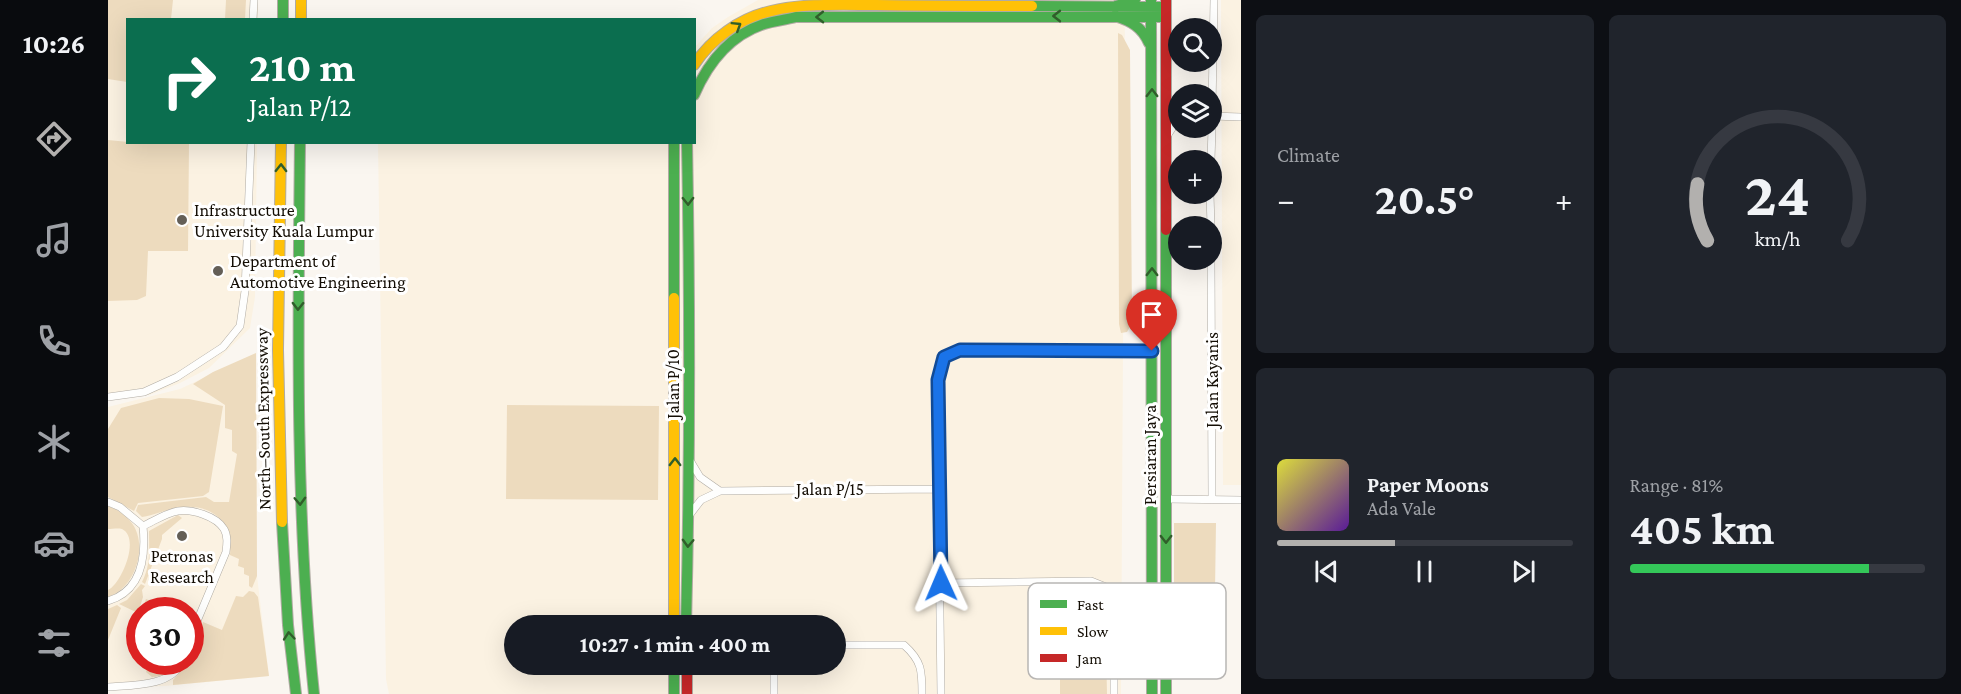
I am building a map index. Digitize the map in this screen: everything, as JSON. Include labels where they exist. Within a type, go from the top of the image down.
[{"type":"main road","points":[[283,0],[283,18]]},
{"type":"main road","points":[[301,18],[302,0]]},
{"type":"main road","points":[[1116,11],[1135,0]]},
{"type":"main road","points":[[696,90],[715,57],[739,36],[763,24],[844,7]]},
{"type":"main road","points":[[696,62],[719,37],[752,18],[785,8],[1116,11],[1166,8]]},
{"type":"main road","name":"Persiaran Jaya","points":[[1152,8],[1152,583]]},
{"type":"main road","name":"Persiaran Jaya","points":[[1166,8],[1167,583]]},
{"type":"main road","points":[[1116,11],[1141,28],[1148,39],[1152,55]]},
{"type":"main road","name":"North–South Expressway","points":[[281,144],[277,425],[282,553],[289,644],[296,694]]},
{"type":"main road","name":"North–South Expressway","points":[[300,144],[297,413],[308,643],[315,694]]},
{"type":"main road","name":"Jalan P/10","points":[[674,144],[674,615]]},
{"type":"main road","name":"Jalan P/10","points":[[687,144],[690,292],[687,615]]},
{"type":"main road","points":[[674,675],[674,694]]},
{"type":"main road","points":[[687,694],[688,675]]},
{"type":"main road","name":"Persiaran Jaya","points":[[1166,679],[1166,694]]},
{"type":"street","points":[[253,18],[254,0]]},
{"type":"street","points":[[1212,84],[1214,0]]},
{"type":"street","points":[[1222,116],[1241,117]]},
{"type":"street","points":[[108,396],[144,392],[177,377],[223,347],[240,326],[245,291],[250,144]]},
{"type":"street","name":"Jalan Kayanis","points":[[1211,270],[1212,500]]},
{"type":"street","points":[[941,694],[938,380],[944,357],[960,350],[1152,351]]},
{"type":"street","points":[[689,457],[700,477],[720,490],[701,500],[689,515]]},
{"type":"street","name":"Jalan P/15","points":[[720,490],[940,489]]},
{"type":"street","points":[[1167,499],[1241,500]]},
{"type":"street","points":[[108,502],[120,507],[143,526]]},
{"type":"street","points":[[143,526],[169,513],[180,511],[204,515],[217,521],[224,528],[227,539],[226,552],[204,605]]},
{"type":"street","points":[[108,601],[128,590],[139,576],[143,562],[143,526]]},
{"type":"street","points":[[941,583],[1091,581],[1096,583]]},
{"type":"street","points":[[846,645],[904,645],[914,654],[922,669],[922,694]]},
{"type":"street","points":[[108,687],[138,685],[168,675]]},
{"type":"street","points":[[774,675],[774,694]]},
{"type":"shaded area","name":"Infrastructure University Kuala Lumpur","points":[[108,0],[258,0],[258,18],[126,18],[126,144],[257,144],[255,297],[250,328],[209,368],[149,395],[108,398]]},
{"type":"shaded area","points":[[108,0],[173,0],[171,18],[126,18],[126,82],[108,79]]},
{"type":"shaded area","points":[[226,0],[246,0],[245,18],[225,18]]},
{"type":"shaded area","points":[[758,0],[1125,0],[1122,583],[1028,583],[1028,679],[1121,679],[1121,694],[389,694],[386,679],[378,144],[696,144],[696,46],[712,28]]},
{"type":"shaded area","points":[[1221,0],[1241,0],[1241,485],[1223,485]]},
{"type":"shaded area","points":[[1118,33],[1122,35],[1130,50],[1132,323],[1127,332],[1121,333],[1119,324]]},
{"type":"shaded area","points":[[108,140],[126,142],[126,144],[189,144],[188,251],[148,251],[146,296],[137,300],[108,301]]},
{"type":"shaded area","name":"Petronas Research","points":[[256,353],[257,576],[269,676],[165,686],[108,688],[108,407],[180,389]]},
{"type":"shaded area","points":[[256,353],[257,576],[252,588],[249,586],[249,576],[244,574],[244,568],[238,566],[239,559],[230,555],[230,544],[225,526],[213,513],[195,507],[183,507],[142,517],[136,511],[138,505],[206,497],[214,502],[229,502],[237,454],[232,451],[232,430],[225,428],[225,405],[193,384],[213,372]]},
{"type":"shaded area","points":[[159,398],[189,399],[223,406],[209,492],[203,496],[138,503],[134,511],[108,497],[108,429],[121,408]]},
{"type":"shaded area","points":[[507,405],[659,406],[658,500],[506,499]]},
{"type":"shaded area","points":[[108,506],[120,512],[131,522],[139,542],[139,553],[137,564],[126,585],[108,597],[108,590],[118,579],[127,561],[130,541],[122,529],[108,529]]},
{"type":"shaded area","points":[[178,515],[182,518],[162,535],[145,584],[142,582],[148,563],[149,531]]},
{"type":"shaded area","points":[[1174,523],[1216,523],[1215,583],[1174,583]]},
{"type":"shaded area","points":[[141,584],[145,586],[142,590],[143,597],[130,597]]},
{"type":"shaded area","points":[[249,591],[254,592],[258,597],[269,676],[173,685],[173,680],[178,675],[204,675],[204,622],[222,630],[236,596],[243,597]]},
{"type":"shaded area","points":[[126,600],[126,607],[119,604]]},
{"type":"shaded area","points":[[117,605],[121,608],[108,640],[108,609]]},
{"type":"shaded area","points":[[1060,679],[1107,679],[1107,694],[1060,694]]},
{"type":"traffic: fast","points":[[283,0],[283,18]]},
{"type":"traffic: fast","points":[[1116,6],[1135,0]]},
{"type":"traffic: fast","points":[[1151,0],[1152,583]]},
{"type":"traffic: fast","points":[[1032,6],[1166,7]]},
{"type":"traffic: fast","points":[[1115,16],[1135,25],[1149,43]]},
{"type":"traffic: fast","points":[[696,91],[713,61],[741,35],[764,24],[796,17],[1166,17]]},
{"type":"traffic: fast","points":[[300,144],[299,418],[304,556],[314,694]]},
{"type":"traffic: fast","points":[[674,144],[674,298]]},
{"type":"traffic: fast","points":[[686,615],[689,384],[687,144]]},
{"type":"traffic: fast","points":[[1166,230],[1166,583]]},
{"type":"traffic: fast","points":[[282,522],[288,625],[296,694]]},
{"type":"traffic: fast","points":[[674,675],[674,694]]},
{"type":"traffic: fast","points":[[1152,679],[1152,694]]},
{"type":"traffic: fast","points":[[1166,679],[1166,694]]},
{"type":"traffic: slow","points":[[301,0],[301,18]]},
{"type":"traffic: slow","points":[[696,62],[718,38],[737,24],[759,14],[784,8],[837,5],[1032,6]]},
{"type":"traffic: slow","points":[[281,144],[278,350],[282,522]]},
{"type":"traffic: slow","points":[[674,298],[674,615]]},
{"type":"traffic: jam","points":[[1166,0],[1166,230]]},
{"type":"traffic: jam","points":[[687,675],[687,694]]},
{"type":"place","name":"Infrastructure University Kuala Lumpur","points":[[182,220]]},
{"type":"place","name":"Department of Automotive Engineering","points":[[218,271]]},
{"type":"place","name":"Petronas Research","points":[[182,536]]},
{"type":"route","points":[[941,583],[938,380],[944,357],[960,350],[1152,351]]}]
